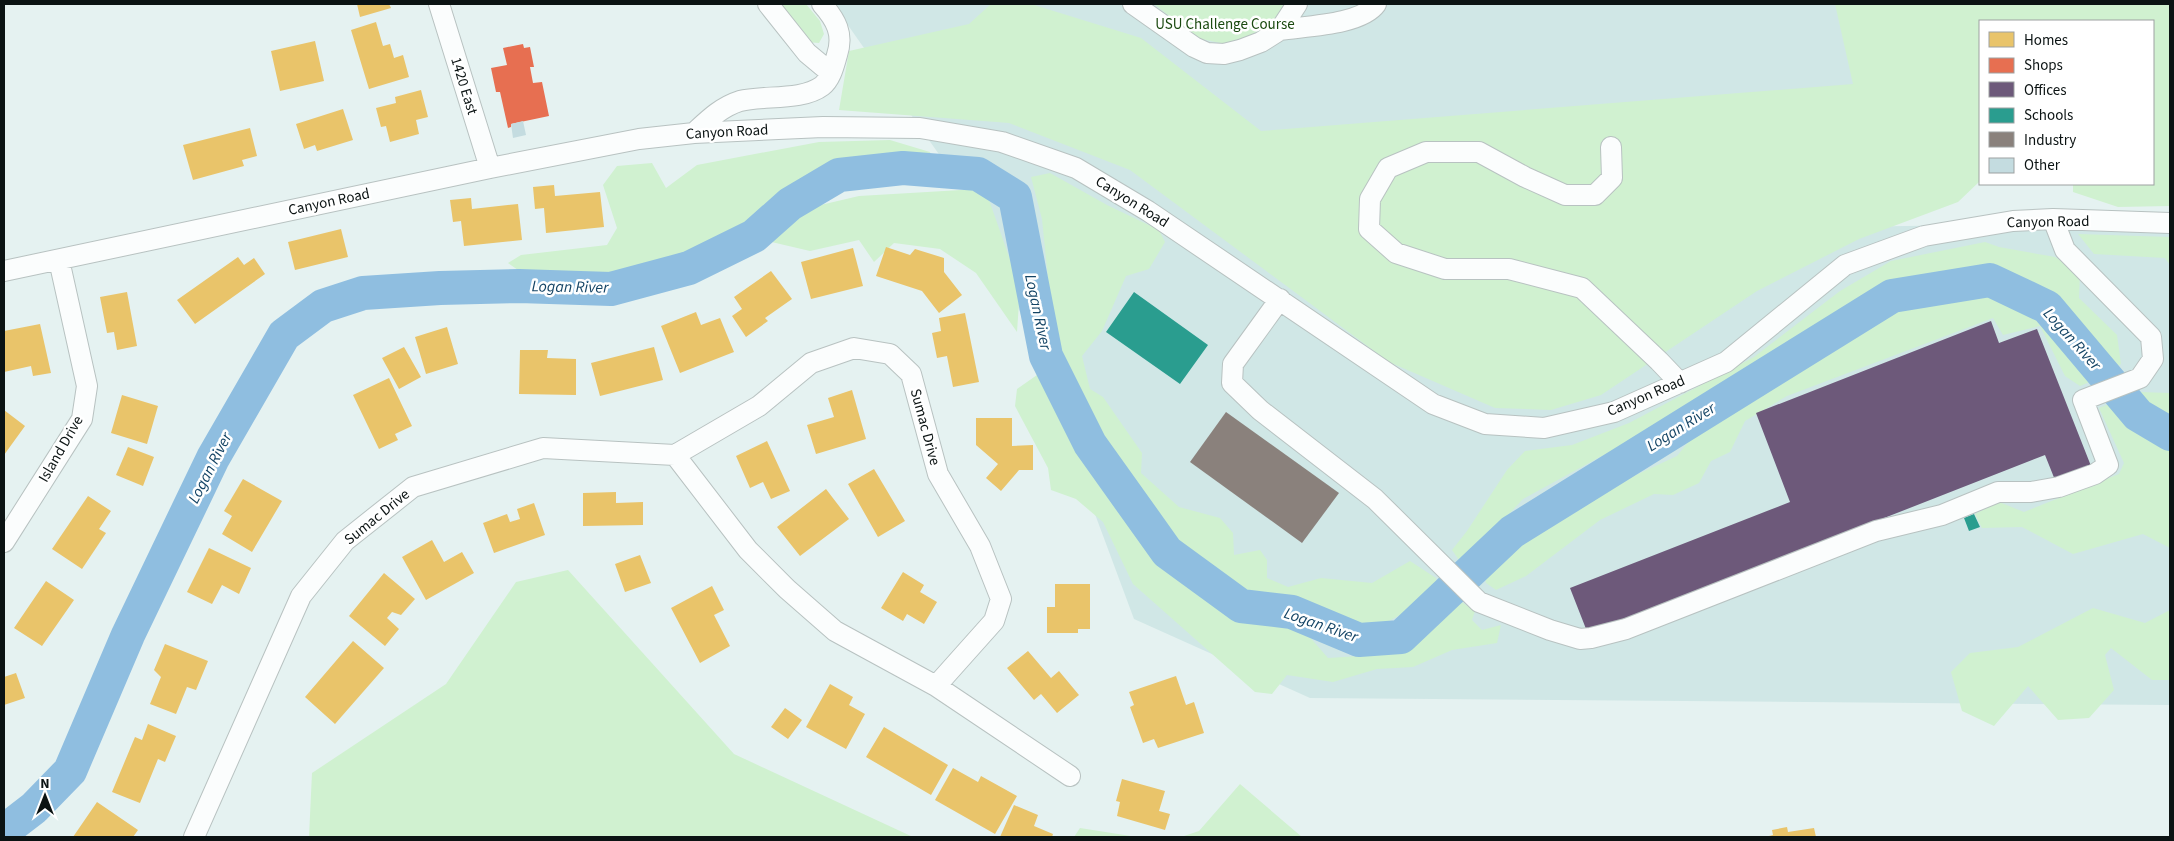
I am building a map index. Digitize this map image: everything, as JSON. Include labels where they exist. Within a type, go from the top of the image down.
[{"type":"street","name":"1420 East","points":[[439,4],[490,168]]},
{"type":"street","points":[[768,4],[806,53],[831,73]]},
{"type":"street","points":[[694,133],[716,112],[740,101],[806,93],[823,85],[831,73],[840,47],[840,32],[834,17],[822,4]]},
{"type":"street","points":[[1133,4],[1194,47],[1207,53],[1224,54],[1261,42],[1280,30],[1356,19],[1376,4]]},
{"type":"street","points":[[1280,30],[1297,4]]},
{"type":"street","name":"Canyon Road","points":[[4,271],[490,168],[639,139],[694,133],[823,127],[920,128],[1002,142],[1076,168],[1148,211],[1432,404],[1485,424],[1544,428],[1614,412],[1726,362],[1845,265],[1924,236],[2013,221],[2053,219],[2170,223]]},
{"type":"street","points":[[1611,147],[1612,178],[1595,195],[1565,195],[1525,177],[1480,152],[1426,152],[1388,168],[1370,199],[1369,229],[1396,253],[1445,269],[1509,269],[1582,288],[1680,383]]},
{"type":"street","points":[[1280,299],[1233,364],[1232,383],[1260,410],[1375,499],[1478,602],[1550,630],[1580,639],[1591,638],[1626,630],[1876,531],[1942,515],[1998,492],[2031,492],[2059,487],[2095,474],[2108,465],[2083,400],[2140,378],[2153,358],[2151,337],[2065,250],[2053,219]]},
{"type":"street","name":"Island Drive","points":[[4,542],[82,419],[86,386],[59,260]]},
{"type":"street","name":"Sumac Drive","points":[[194,837],[301,596],[345,541],[413,487],[543,448],[675,456],[759,406],[811,363],[854,348],[890,354],[911,374],[938,474],[980,546],[1002,599],[994,621],[936,686]]},
{"type":"street","points":[[675,456],[748,550],[786,589],[835,631],[936,686],[1070,776]]},
{"type":"shaded area","points":[[833,4],[2144,4],[1979,20],[1719,229],[2170,222],[2170,705],[1310,698],[1134,619],[986,221]]},
{"type":"green space","points":[[778,4],[806,4],[820,21],[824,34],[819,43],[805,42]]},
{"type":"green space","points":[[991,4],[1031,4],[1141,38],[1261,131],[1853,84],[1835,4],[2170,4],[2170,206],[2118,207],[2073,192],[2073,185],[2154,185],[2154,20],[1979,20],[1979,182],[1958,202],[1859,239],[1757,291],[1601,395],[1551,410],[1495,408],[1389,362],[1130,170],[1009,123],[839,110],[849,51],[969,24]]},
{"type":"green space","name":"USU Challenge Course","points":[[1154,4],[1284,4],[1274,20],[1247,38],[1225,44],[1197,38]]},
{"type":"green space","points":[[890,140],[930,152],[932,161],[923,166],[889,164],[818,171],[808,200],[812,207],[859,196],[978,189],[988,197],[1020,288],[1017,332],[976,273],[940,249],[894,243],[874,262],[859,240],[810,251],[763,240],[758,222],[709,247],[617,277],[532,280],[508,263],[521,255],[607,245],[617,228],[603,185],[617,166],[652,163],[666,188],[697,165],[819,142]]},
{"type":"green space","points":[[1050,173],[1107,205],[1159,230],[1165,242],[1149,269],[1126,276],[1102,331],[1082,356],[1090,389],[1103,397],[1142,453],[1141,473],[1179,507],[1220,518],[1233,533],[1234,555],[1260,550],[1267,560],[1267,578],[1288,587],[1321,578],[1372,583],[1410,561],[1436,578],[1437,588],[1420,604],[1378,627],[1349,631],[1273,600],[1261,602],[1263,618],[1308,635],[1328,658],[1391,654],[1427,634],[1460,601],[1475,611],[1472,620],[1482,630],[1501,625],[1497,643],[1452,650],[1413,667],[1377,669],[1333,682],[1287,675],[1272,694],[1255,692],[1133,584],[1103,522],[1076,499],[1051,490],[1048,468],[1015,406],[1017,389],[1037,375],[1066,411],[1057,368],[1042,219],[1031,177]]},
{"type":"green space","points":[[2078,234],[2170,237],[2170,265],[2165,258],[2094,254]]},
{"type":"green space","points":[[1985,242],[1999,247],[2055,257],[2080,273],[2079,298],[2117,335],[2121,364],[2099,378],[2080,386],[2065,376],[2040,326],[2003,335],[1993,318],[1787,396],[1745,421],[1730,452],[1711,461],[1699,483],[1673,495],[1654,494],[1600,520],[1526,576],[1496,590],[1486,583],[1484,569],[1510,539],[1571,505],[1677,456],[1705,421],[1791,372],[1820,347],[1810,338],[1772,359],[1694,413],[1598,458],[1523,499],[1471,555],[1459,560],[1452,550],[1467,531],[1507,470],[1525,451],[1572,445],[1629,423],[1754,357],[1840,291],[1891,261]]},
{"type":"green space","points":[[2139,392],[2170,393],[2170,548],[2143,534],[2073,554],[2022,527],[1982,528],[1975,514],[1999,502],[2024,512],[2119,474],[2124,463],[2099,408]]},
{"type":"green space","points":[[568,570],[734,754],[913,837],[309,837],[312,773],[446,684],[516,582]]},
{"type":"green space","points":[[2093,608],[2145,623],[2170,610],[2170,680],[2152,680],[2111,648],[2105,655],[2114,690],[2089,718],[2058,720],[2028,686],[1994,726],[1962,711],[1951,672],[1970,653],[2018,647]]},
{"type":"green space","points":[[1240,784],[1302,837],[1181,837],[1199,831]]},
{"type":"green space","points":[[1080,828],[1137,837],[1074,837]]},
{"type":"building: Homes","points":[[357,4],[389,4],[391,8],[360,17]]},
{"type":"building: Homes","points":[[376,22],[383,46],[390,44],[394,58],[403,55],[409,77],[369,89],[351,30]]},
{"type":"building: Homes","points":[[315,41],[324,81],[280,91],[271,51]]},
{"type":"building: Homes","points":[[421,90],[428,117],[416,120],[419,134],[390,142],[386,126],[381,127],[376,108],[396,103],[395,97]]},
{"type":"building: Homes","points":[[343,109],[353,140],[317,151],[315,145],[304,149],[296,124]]},
{"type":"building: Homes","points":[[250,128],[257,156],[242,160],[244,166],[193,180],[183,145]]},
{"type":"building: Homes","points":[[554,185],[555,196],[600,192],[604,227],[546,233],[544,208],[535,209],[533,187]]},
{"type":"building: Homes","points":[[471,198],[472,209],[518,204],[522,240],[464,246],[461,221],[453,222],[450,200]]},
{"type":"building: Homes","points":[[341,229],[348,257],[295,270],[288,242]]},
{"type":"building: Homes","points":[[886,247],[910,255],[915,249],[944,258],[944,272],[962,295],[939,313],[922,291],[876,276]]},
{"type":"building: Homes","points":[[853,248],[863,286],[811,299],[801,262]]},
{"type":"building: Homes","points":[[238,257],[244,265],[254,258],[265,274],[195,324],[177,300]]},
{"type":"building: Homes","points":[[771,271],[792,299],[765,318],[768,321],[746,337],[732,316],[742,309],[734,297]]},
{"type":"building: Homes","points":[[127,292],[137,346],[117,350],[114,332],[107,333],[100,297]]},
{"type":"building: Homes","points":[[696,312],[701,325],[720,318],[734,352],[680,373],[661,326]]},
{"type":"building: Homes","points":[[965,313],[979,382],[953,387],[947,356],[937,358],[932,333],[941,331],[939,318]]},
{"type":"building: Homes","points":[[40,324],[51,373],[33,376],[31,366],[4,372],[4,331]]},
{"type":"building: Homes","points":[[447,327],[458,364],[426,374],[415,337]]},
{"type":"building: Homes","points":[[404,347],[421,377],[399,389],[382,358]]},
{"type":"building: Homes","points":[[654,347],[663,380],[600,396],[591,363]]},
{"type":"building: Homes","points":[[520,350],[548,350],[547,358],[576,359],[576,395],[519,394]]},
{"type":"building: Homes","points":[[389,378],[412,426],[395,434],[398,440],[379,449],[353,395]]},
{"type":"building: Homes","points":[[852,390],[866,439],[816,454],[807,425],[834,417],[828,398]]},
{"type":"building: Homes","points":[[122,395],[158,406],[147,444],[111,433]]},
{"type":"building: Homes","points":[[4,410],[25,426],[4,455]]},
{"type":"building: Homes","points":[[976,418],[1012,418],[1012,446],[1033,445],[1033,470],[1019,470],[1001,491],[986,478],[998,464],[976,445]]},
{"type":"building: Homes","points":[[767,441],[790,491],[771,499],[763,482],[750,488],[736,456]]},
{"type":"building: Homes","points":[[128,447],[154,457],[143,486],[116,475]]},
{"type":"building: Homes","points":[[874,469],[905,521],[878,537],[848,484]]},
{"type":"building: Homes","points":[[243,479],[282,501],[252,552],[222,534],[232,516],[224,511]]},
{"type":"building: Homes","points":[[826,489],[849,519],[800,556],[777,527]]},
{"type":"building: Homes","points":[[616,492],[616,503],[643,502],[643,525],[583,526],[583,493]]},
{"type":"building: Homes","points":[[88,496],[111,511],[99,529],[106,533],[82,569],[52,549]]},
{"type":"building: Homes","points":[[534,503],[545,535],[494,553],[483,523],[507,514],[510,522],[520,519],[517,509]]},
{"type":"building: Homes","points":[[432,540],[444,562],[462,552],[474,573],[426,600],[402,557]]},
{"type":"building: Homes","points":[[209,548],[251,568],[239,594],[222,585],[212,604],[187,592]]},
{"type":"building: Homes","points":[[640,555],[651,583],[625,592],[615,564]]},
{"type":"building: Homes","points":[[903,572],[924,585],[920,592],[937,602],[924,624],[907,614],[903,621],[881,608]]},
{"type":"building: Homes","points":[[384,573],[415,599],[401,615],[392,612],[387,618],[399,629],[385,646],[349,616]]},
{"type":"building: Homes","points":[[46,581],[74,600],[42,646],[14,628]]},
{"type":"building: Homes","points":[[1055,584],[1090,584],[1090,629],[1078,629],[1078,633],[1047,633],[1047,607],[1055,607]]},
{"type":"building: Homes","points":[[712,586],[724,610],[714,615],[730,646],[700,663],[671,608]]},
{"type":"building: Homes","points":[[353,641],[384,668],[335,724],[305,697]]},
{"type":"building: Homes","points":[[165,644],[208,661],[196,690],[187,687],[176,714],[150,704],[161,677],[154,670]]},
{"type":"building: Homes","points":[[1028,651],[1051,678],[1059,671],[1079,695],[1057,713],[1041,694],[1034,700],[1007,668]]},
{"type":"building: Homes","points":[[16,673],[25,698],[4,705],[4,677]]},
{"type":"building: Homes","points":[[1176,676],[1186,705],[1194,702],[1204,733],[1158,748],[1154,739],[1143,743],[1130,707],[1134,705],[1129,692]]},
{"type":"building: Homes","points":[[830,684],[853,697],[849,705],[865,714],[846,749],[806,727]]},
{"type":"building: Homes","points":[[785,708],[802,720],[788,739],[771,727]]},
{"type":"building: Homes","points":[[148,724],[176,736],[165,762],[158,759],[140,803],[112,792],[135,737],[142,740]]},
{"type":"building: Homes","points":[[884,727],[948,765],[931,795],[866,757]]},
{"type":"building: Homes","points":[[953,768],[978,782],[981,776],[1017,796],[995,834],[935,800]]},
{"type":"building: Homes","points":[[1122,779],[1165,791],[1159,811],[1170,814],[1165,830],[1117,816],[1120,802],[1116,801]]},
{"type":"building: Homes","points":[[97,802],[138,830],[133,837],[73,837]]},
{"type":"building: Homes","points":[[1014,805],[1038,815],[1034,826],[1053,834],[1052,837],[1000,837]]},
{"type":"building: Homes","points":[[1787,827],[1788,832],[1814,828],[1816,837],[1765,837],[1773,835],[1772,830]]},
{"type":"building: Shops","points":[[523,44],[524,48],[530,47],[534,67],[530,67],[533,83],[542,82],[549,116],[511,124],[511,127],[508,128],[500,92],[496,92],[491,68],[507,65],[503,48]]},
{"type":"building: Offices","points":[[1991,321],[1999,343],[2037,329],[2091,466],[2055,480],[2045,455],[1588,634],[1570,588],[1790,502],[1756,413]]},
{"type":"building: Schools","points":[[1134,292],[1208,345],[1180,384],[1106,332]]},
{"type":"building: Schools","points":[[1974,514],[1980,527],[1969,531],[1964,518]]},
{"type":"building: Industry","points":[[1226,412],[1339,493],[1302,543],[1190,462]]},
{"type":"building: Other","points":[[523,121],[526,135],[513,138],[511,124]]},
{"type":"waterway","name":"Logan River","points":[[4,831],[34,808],[70,771],[128,635],[213,458],[284,335],[323,306],[363,293],[440,288],[519,286],[611,289],[689,268],[754,236],[790,204],[839,175],[903,168],[978,174],[1015,197],[1046,356],[1090,444],[1167,552],[1241,606],[1292,612],[1359,640],[1401,637],[1512,532],[1892,296],[1990,280],[2047,307],[2138,415],[2170,434]]}]
